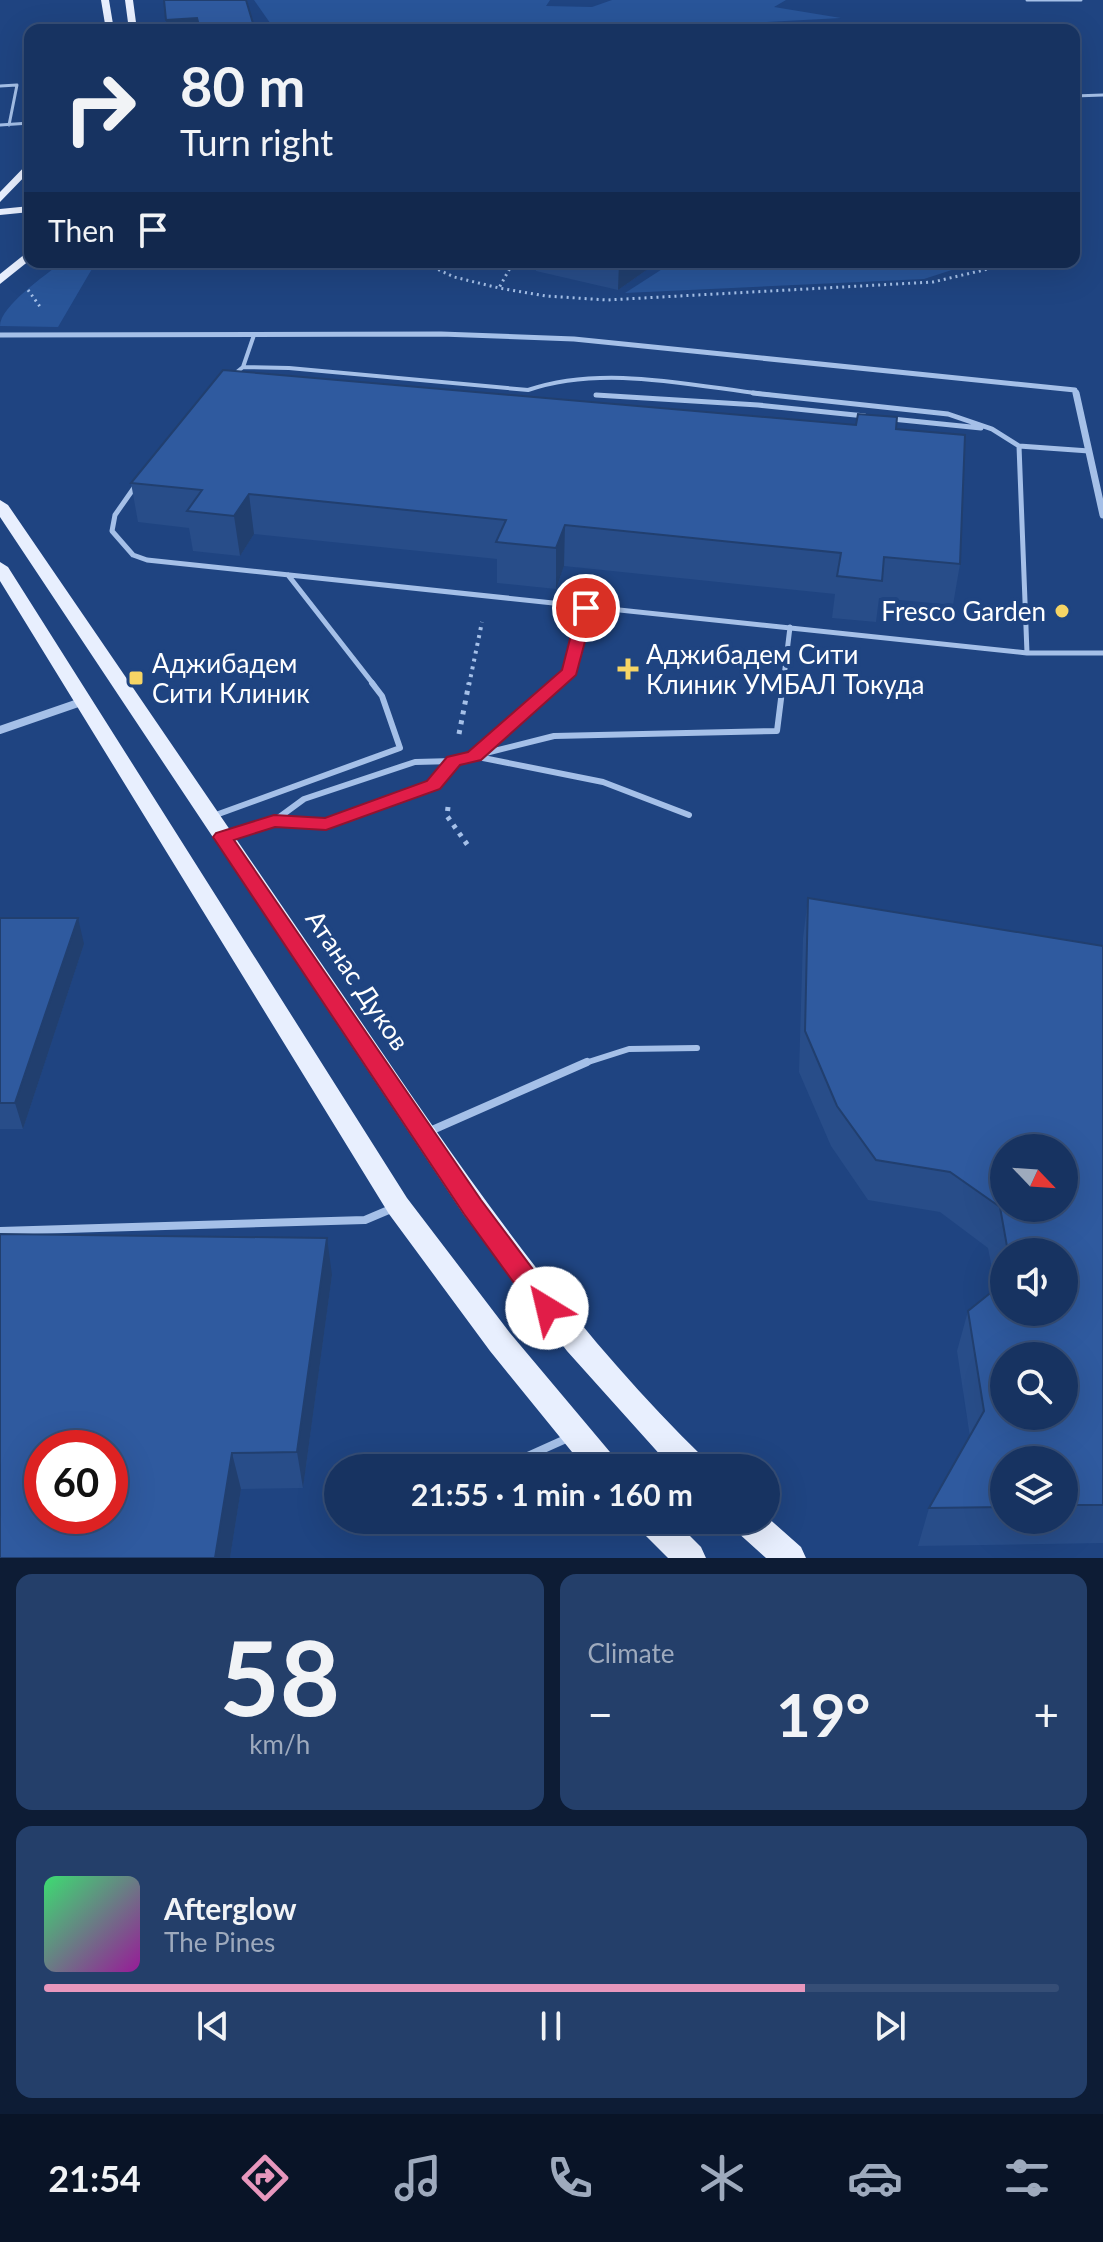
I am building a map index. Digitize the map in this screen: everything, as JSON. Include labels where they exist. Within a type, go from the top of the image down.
[{"type":"main road","points":[[105,0],[109,24]]},
{"type":"main road","points":[[129,0],[132,24]]},
{"type":"main road","points":[[0,199],[24,171]]},
{"type":"main road","points":[[0,212],[24,210]]},
{"type":"main road","points":[[0,280],[24,259]]},
{"type":"main road","name":"Атанас Дуков","points":[[0,505],[423,1134],[547,1308],[615,1389],[679,1454]]},
{"type":"main road","points":[[0,567],[398,1206],[500,1342],[592,1454]]},
{"type":"main road","points":[[666,1534],[690,1558]]},
{"type":"main road","points":[[763,1534],[790,1558]]},
{"type":"street","points":[[0,335],[441,334],[574,339],[1075,390],[1103,515]]},
{"type":"street","points":[[0,730],[85,701]]},
{"type":"lane","points":[[1027,0],[1081,0]]},
{"type":"lane","points":[[0,86],[17,85],[9,125]]},
{"type":"lane","points":[[1080,96],[1103,95]]},
{"type":"lane","points":[[0,125],[24,124]]},
{"type":"lane","points":[[224,382],[243,367],[254,335]]},
{"type":"lane","points":[[243,367],[289,368],[528,390],[552,382],[601,376],[948,414],[992,429],[1019,446],[1089,451]]},
{"type":"lane","points":[[596,395],[758,405],[867,416]]},
{"type":"lane","points":[[883,418],[992,429]]},
{"type":"lane","points":[[1019,446],[1027,653]]},
{"type":"lane","points":[[143,477],[115,515],[112,531],[133,555],[147,560],[1027,653],[1103,653]]},
{"type":"lane","points":[[216,827],[400,748],[382,696],[288,575]]},
{"type":"lane","points":[[474,756],[570,672],[586,608]]},
{"type":"lane","points":[[274,821],[304,799],[415,762],[454,761],[554,736],[777,731],[790,627]]},
{"type":"lane","points":[[474,756],[603,782],[689,815]]},
{"type":"lane","points":[[216,827],[274,821],[326,824],[433,785],[454,761]]},
{"type":"lane","points":[[423,1134],[592,1060],[629,1049],[697,1048]]},
{"type":"lane","points":[[0,1231],[365,1220],[398,1206]]},
{"type":"lane","points":[[532,1454],[575,1435]]},
{"type":"path","points":[[435,268],[454,277],[546,296],[623,299],[933,282],[989,268]]},
{"type":"path","points":[[499,288],[510,268]]},
{"type":"shaded area","points":[[254,0],[550,0],[546,6],[592,7],[612,0],[786,0],[774,7],[841,18],[727,24],[271,24]]},
{"type":"shaded area","points":[[54,268],[92,268],[58,327],[0,326],[7,309]]},
{"type":"shaded area","points":[[664,268],[958,268],[924,279],[625,293]]},
{"type":"building","points":[[164,0],[246,0],[253,24],[198,24],[197,18],[166,20]]},
{"type":"building","points":[[223,370],[856,425],[858,414],[897,417],[896,429],[965,435],[960,564],[884,557],[882,581],[837,576],[841,553],[565,525],[556,548],[496,542],[506,520],[249,494],[234,516],[187,511],[202,490],[131,483]]},
{"type":"building","points":[[808,898],[1103,946],[1103,1505],[1078,1505],[1078,1446],[990,1446],[990,1507],[929,1508],[984,1411],[968,1311],[990,1293],[990,1326],[1078,1326],[1078,1238],[1006,1238],[1003,1222],[1078,1222],[1078,1134],[990,1134],[990,1200],[950,1172],[876,1160],[837,1106],[805,1031]]},
{"type":"building","points":[[0,918],[78,918],[15,1103],[0,1103]]},
{"type":"building","points":[[0,1234],[327,1238],[297,1452],[232,1453],[215,1558],[0,1558]]},
{"type":"place","name":"Fresco Garden","points":[[1062,611]]},
{"type":"place","name":"Аджибадем Сити Клиник УМБАЛ Токуда","points":[[628,669]]},
{"type":"place","name":"Аджибадем Сити Клиник","points":[[136,678]]},
{"type":"route","points":[[547,1308],[473,1207],[223,837],[274,821],[326,824],[433,785],[454,761],[474,756],[570,672],[586,608]]}]
